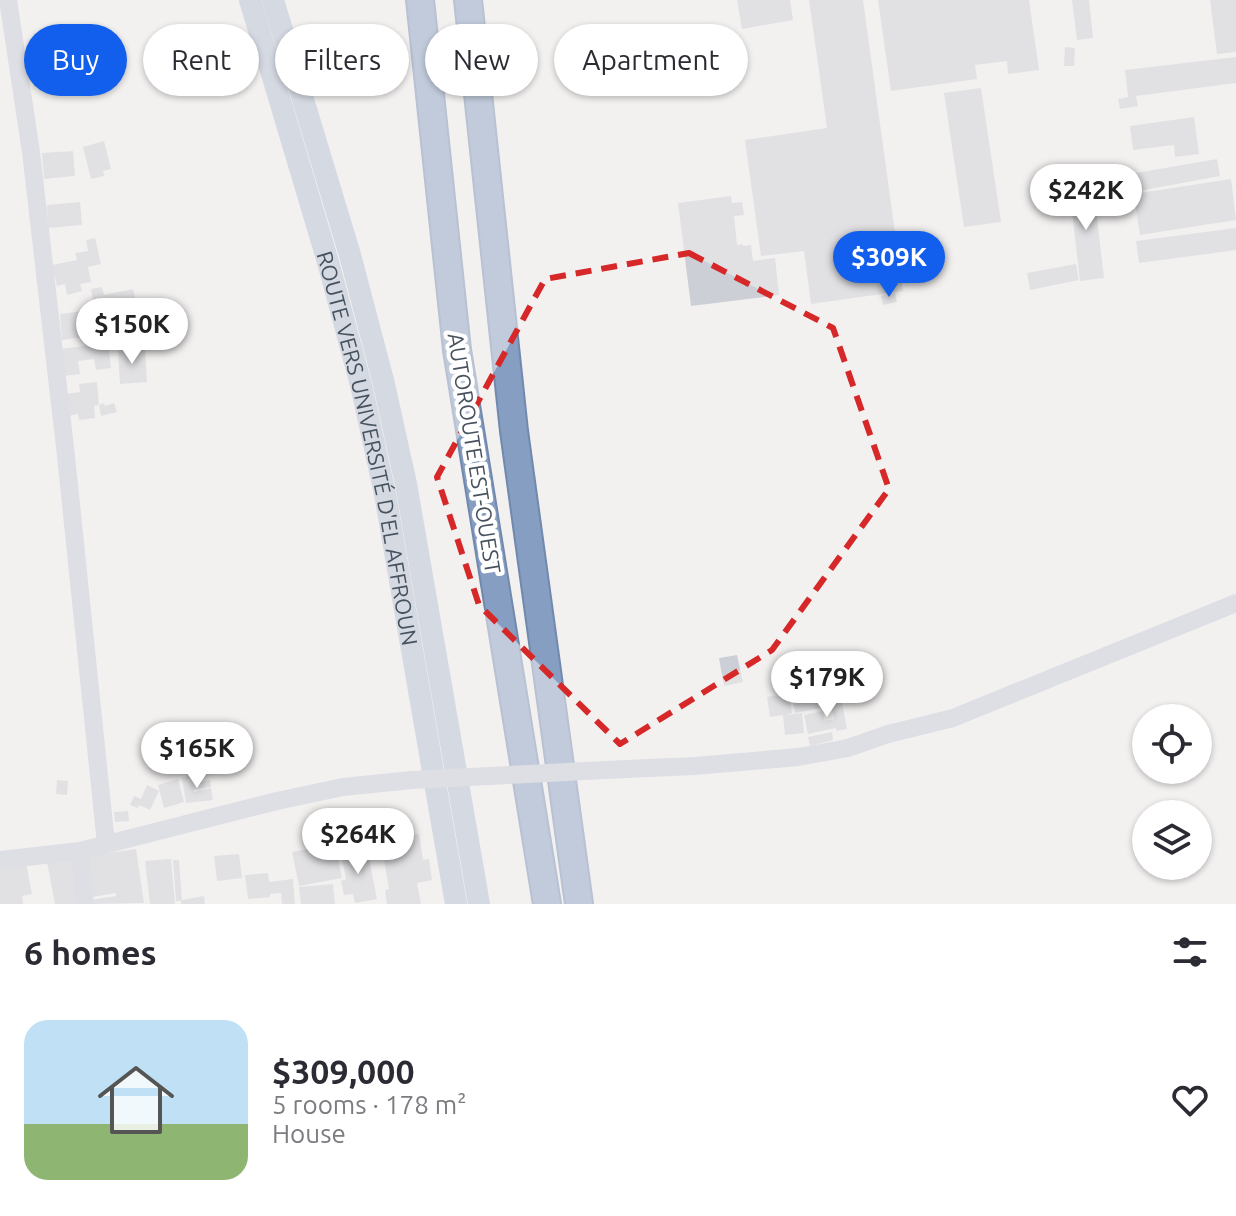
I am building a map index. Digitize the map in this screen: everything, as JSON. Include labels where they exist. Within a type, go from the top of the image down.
[{"type":"highway","name":"AUTOROUTE EST-OUEST","points":[[420,0],[457,350],[547,904]]},
{"type":"highway","name":"AUTOROUTE EST-OUEST","points":[[468,0],[514,431],[579,904]]},
{"type":"main road","name":"ROUTE VERS UNIVERSITÉ D'EL AFFROUN","points":[[250,0],[361,385],[385,494],[456,904]]},
{"type":"main road","name":"ROUTE VERS UNIVERSITÉ D'EL AFFROUN","points":[[273,0],[350,255],[386,395],[406,484],[479,904]]},
{"type":"street","points":[[8,0],[31,152],[106,844]]},
{"type":"street","points":[[0,860],[80,851],[343,787],[412,780],[695,766],[848,748],[888,734],[953,718],[1236,603]]},
{"type":"street","points":[[80,851],[85,904]]},
{"type":"highlighted area","points":[[689,253],[833,328],[889,489],[772,650],[620,744],[479,605],[437,477],[545,279]]},
{"type":"building","points":[[737,0],[790,0],[793,20],[748,28],[748,24],[741,24]]},
{"type":"building","points":[[809,0],[863,0],[903,291],[811,304],[804,251],[761,256],[745,140],[827,128]]},
{"type":"building","points":[[878,0],[1029,0],[1039,70],[1008,74],[1007,61],[975,65],[977,79],[891,91]]},
{"type":"building","points":[[1072,0],[1089,0],[1093,38],[1077,40]]},
{"type":"building","points":[[1210,0],[1236,0],[1236,52],[1217,54]]},
{"type":"building","points":[[1065,47],[1075,48],[1074,66],[1064,66]]},
{"type":"building","points":[[1236,57],[1236,83],[1136,96],[1138,106],[1120,109],[1118,99],[1128,97],[1125,70]]},
{"type":"building","points":[[981,88],[1001,222],[964,227],[944,93]]},
{"type":"building","points":[[1194,117],[1199,154],[1175,157],[1174,145],[1133,150],[1130,126]]},
{"type":"building","points":[[104,141],[111,169],[103,171],[104,176],[91,179],[83,147]]},
{"type":"building","points":[[73,151],[75,176],[44,179],[42,153]]},
{"type":"building","points":[[1217,159],[1220,176],[1139,191],[1136,173]]},
{"type":"building","points":[[1231,179],[1236,220],[1140,235],[1134,196],[1134,204],[1127,204],[1127,195]]},
{"type":"building","points":[[1093,183],[1104,278],[1080,281],[1069,186]]},
{"type":"building","points":[[731,196],[732,203],[742,202],[744,215],[734,216],[737,245],[751,245],[753,261],[775,258],[779,295],[691,306],[678,203]]},
{"type":"building","points":[[80,202],[82,225],[48,228],[47,205]]},
{"type":"building","points":[[1236,228],[1236,250],[1139,263],[1136,241]]},
{"type":"building","points":[[95,238],[101,264],[88,267],[91,282],[80,284],[82,291],[67,295],[65,284],[57,286],[52,265],[77,260],[75,253],[88,251],[86,240]]},
{"type":"building","points":[[1076,264],[1079,280],[1030,290],[1027,273]]},
{"type":"building","points":[[102,287],[104,295],[133,289],[138,310],[104,316],[101,299],[93,300],[91,289]]},
{"type":"building","points":[[895,293],[897,302],[883,305],[881,296]]},
{"type":"building","points":[[90,310],[93,336],[62,340],[60,314]]},
{"type":"building","points":[[108,343],[111,368],[96,370],[94,359],[78,361],[80,374],[64,376],[60,349]]},
{"type":"building","points":[[145,349],[147,382],[120,384],[118,351]]},
{"type":"building","points":[[97,382],[99,405],[94,406],[95,418],[79,420],[78,414],[68,416],[65,394],[80,392],[79,384]]},
{"type":"building","points":[[114,403],[117,412],[101,416],[99,405]]},
{"type":"building","points":[[737,655],[743,682],[724,686],[719,658]]},
{"type":"building","points":[[809,659],[811,672],[816,671],[818,682],[807,684],[799,661]]},
{"type":"building","points":[[797,679],[805,679],[805,686],[825,682],[826,707],[795,713],[793,701],[806,698],[803,687],[797,687]]},
{"type":"building","points":[[789,693],[792,713],[787,715],[802,713],[804,733],[785,735],[783,715],[770,717],[767,697]]},
{"type":"building","points":[[841,697],[847,729],[808,734],[804,715],[823,711],[825,721],[834,719],[830,699]]},
{"type":"building","points":[[832,732],[833,740],[810,746],[808,737]]},
{"type":"building","points":[[198,774],[200,782],[210,780],[211,787],[194,792],[211,788],[213,800],[186,803],[182,778]]},
{"type":"building","points":[[178,779],[184,802],[164,808],[158,785]]},
{"type":"building","points":[[57,780],[68,781],[67,795],[56,794]]},
{"type":"building","points":[[147,785],[159,791],[150,810],[130,805],[134,796],[141,799]]},
{"type":"building","points":[[128,811],[129,821],[115,822],[114,812]]},
{"type":"building","points":[[419,834],[423,860],[429,859],[432,880],[417,883],[421,904],[387,904],[385,890],[389,889],[381,841]]},
{"type":"building","points":[[335,844],[342,878],[299,886],[292,852]]},
{"type":"building","points":[[367,848],[377,899],[355,903],[353,894],[344,895],[341,881],[346,879],[341,853]]},
{"type":"building","points":[[136,849],[144,903],[92,904],[91,900],[116,896],[116,893],[92,897],[87,856]]},
{"type":"building","points":[[239,854],[242,878],[217,881],[214,856]]},
{"type":"building","points":[[75,857],[83,904],[55,904],[47,862]]},
{"type":"building","points":[[171,859],[175,904],[150,904],[145,861]]},
{"type":"building","points":[[173,860],[179,860],[182,900],[204,896],[205,904],[181,904],[181,901],[176,901]]},
{"type":"building","points":[[26,862],[32,894],[22,896],[23,904],[0,904],[0,867]]},
{"type":"building","points":[[268,873],[269,882],[293,879],[295,904],[282,904],[281,893],[248,899],[245,875]]},
{"type":"building","points":[[333,884],[335,904],[301,904],[299,887]]}]
